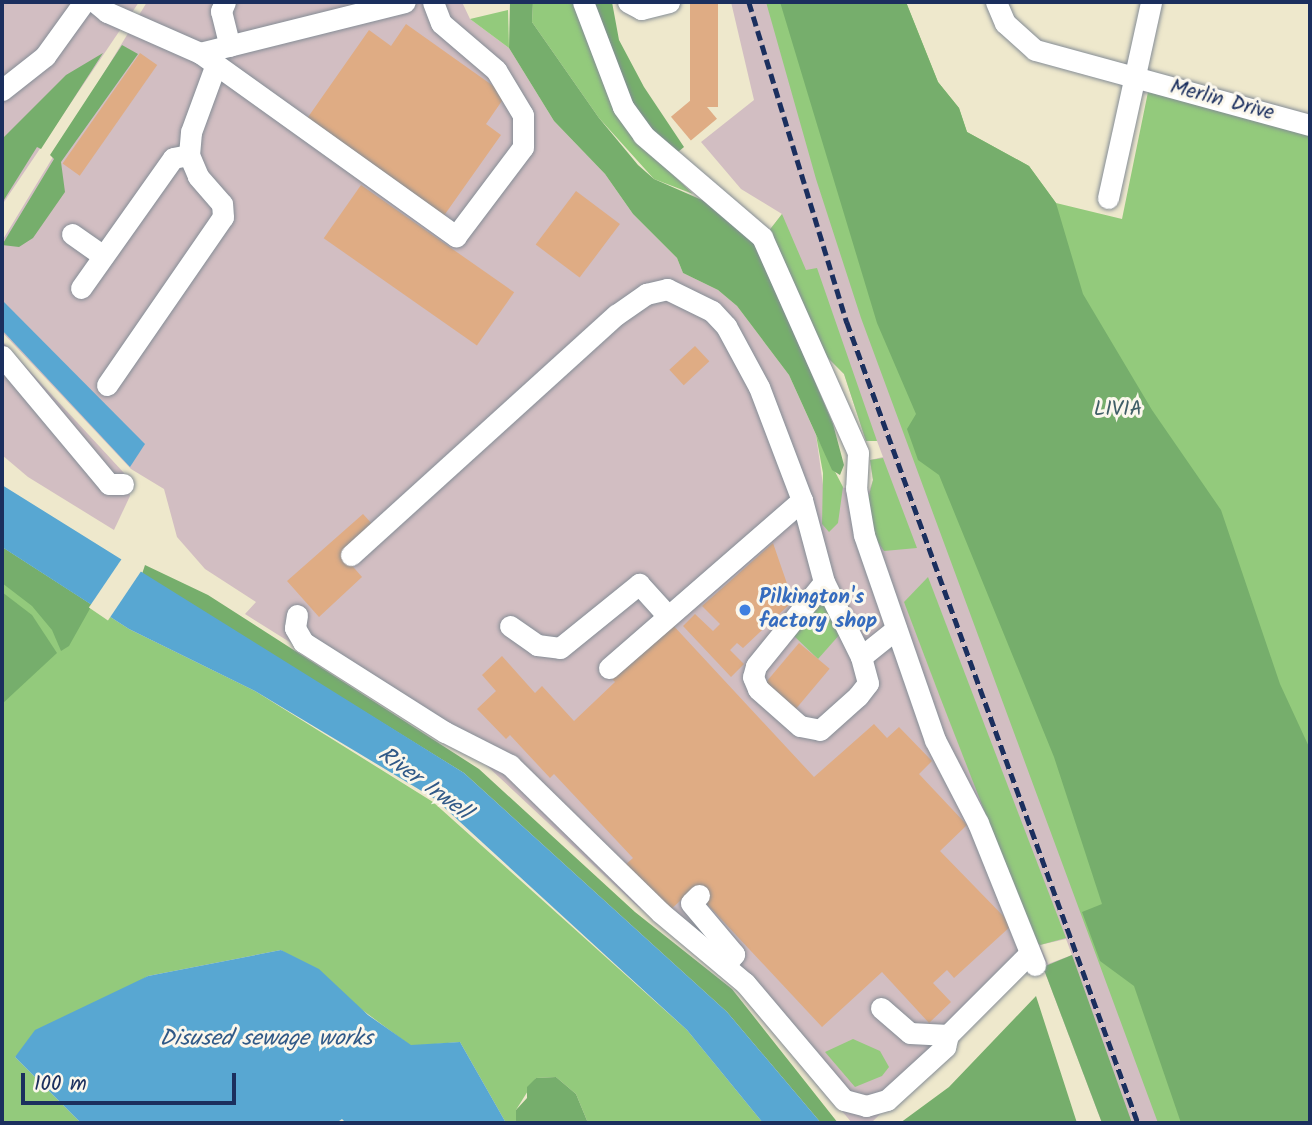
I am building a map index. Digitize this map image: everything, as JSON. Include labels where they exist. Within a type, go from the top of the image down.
[{"type":"street","points":[[2,90],[46,56],[84,2]]},
{"type":"street","points":[[95,2],[107,12],[208,59],[456,236],[523,147],[523,115],[496,70],[441,23],[433,2]]},
{"type":"street","points":[[225,2],[221,10],[230,46]]},
{"type":"street","points":[[107,385],[223,217],[222,204],[198,176],[189,155],[191,132],[208,59],[230,46],[331,11],[405,2]]},
{"type":"street","points":[[297,615],[295,628],[303,642],[445,732],[510,765],[660,912],[725,966],[844,1100],[856,1105],[887,1100],[945,1046],[948,1035],[1032,960],[978,823],[935,740],[896,629],[864,535],[856,488],[858,453],[762,237],[643,135],[623,107],[583,2]]},
{"type":"street","points":[[628,2],[641,9],[669,2]]},
{"type":"street","name":"Merlin Drive","points":[[996,2],[1004,23],[1035,50],[1310,125]]},
{"type":"street","points":[[1108,198],[1151,2]]},
{"type":"street","points":[[81,288],[173,158],[189,155]]},
{"type":"street","points":[[72,234],[103,256]]},
{"type":"street","points":[[351,555],[616,315],[646,295],[667,289],[712,311],[726,326],[759,387],[802,500],[824,582],[861,657],[866,687],[820,730],[800,726],[754,682],[756,666],[824,582]]},
{"type":"street","points":[[2,356],[109,484],[123,484]]},
{"type":"street","points":[[609,668],[802,500]]},
{"type":"street","points":[[510,626],[537,645],[560,648],[639,584],[667,615]]},
{"type":"street","points":[[861,657],[896,629]]},
{"type":"street","points":[[699,895],[691,903],[733,954],[725,966]]},
{"type":"street","points":[[881,1008],[910,1033],[948,1035]]},
{"type":"shaded area","points":[[2,2],[139,2],[2,205]]},
{"type":"shaded area","points":[[147,2],[462,2],[470,19],[509,48],[554,121],[605,174],[633,214],[677,258],[683,273],[718,290],[737,306],[789,375],[816,435],[823,485],[869,491],[873,480],[870,460],[883,457],[877,441],[866,441],[844,374],[817,347],[768,232],[782,214],[741,189],[701,142],[754,100],[731,2],[780,2],[1181,1123],[1102,1123],[1043,967],[1029,968],[871,1123],[852,1123],[737,985],[635,904],[485,764],[245,614],[256,602],[205,569],[177,537],[164,489],[131,469],[2,332],[2,241]],"holes":[[[1066,939],[1072,955],[1048,964],[1040,945]]]},
{"type":"shaded area","points":[[2,341],[124,473],[130,496],[114,530],[28,477],[2,455]]},
{"type":"green space","points":[[510,2],[533,2],[532,22],[599,118],[638,165],[654,179],[718,207],[757,246],[833,424],[844,465],[840,475],[832,470],[789,375],[737,306],[718,290],[683,273],[677,258],[633,214],[605,174],[554,121],[509,48]]},
{"type":"green space","points":[[533,2],[574,2],[641,144],[693,194],[654,179],[599,118],[532,22]]},
{"type":"green space","points":[[591,2],[612,2],[619,40],[644,87],[684,147],[672,157],[628,103]]},
{"type":"green space","name":"LIVIA","points":[[766,2],[906,2],[938,82],[959,108],[967,132],[1029,166],[1056,203],[1122,219],[1148,92],[1310,133],[1310,1123],[1158,1123],[861,318],[816,179]]},
{"type":"green space","name":"LIVIA","points":[[780,2],[906,2],[938,82],[959,108],[967,132],[1029,166],[1056,203],[1083,294],[1152,410],[1221,510],[1280,684],[1310,749],[1310,1123],[1181,1123],[1134,986],[1100,961],[1082,912],[1102,904],[1054,757],[939,475],[918,460],[907,429],[916,414],[877,323]]},
{"type":"green space","points":[[508,10],[509,48],[470,19]]},
{"type":"green space","points":[[122,45],[138,54],[61,162],[65,192],[33,238],[19,247],[2,245],[54,159],[50,155]]},
{"type":"green space","points":[[103,53],[41,149],[37,147],[2,203],[2,139],[66,75]]},
{"type":"green space","points":[[782,214],[806,270],[817,268],[877,441],[866,441],[844,374],[817,347],[768,232]]},
{"type":"green space","points":[[816,435],[843,487],[838,523],[829,532],[822,524],[823,473]]},
{"type":"green space","points":[[883,458],[917,548],[884,551],[873,535],[867,503],[873,480],[870,460]]},
{"type":"green space","points":[[2,547],[129,629],[255,691],[433,802],[687,1030],[763,1123],[588,1123],[576,1094],[556,1077],[536,1078],[516,1110],[516,1123],[506,1123],[460,1042],[411,1046],[281,950],[148,976],[15,1057],[81,1123],[2,1123]]},
{"type":"green space","points":[[2,547],[92,605],[69,646],[61,651],[52,630],[32,606],[2,583]]},
{"type":"green space","points":[[145,565],[208,595],[479,769],[635,912],[732,989],[838,1123],[821,1123],[727,1012],[464,773],[157,584],[142,574]]},
{"type":"green space","points":[[928,577],[1066,938],[1040,945],[1035,941],[940,697],[904,602]]},
{"type":"green space","points":[[2,592],[32,615],[57,653],[2,704]]},
{"type":"green space","points":[[823,596],[841,633],[818,659],[793,635]]},
{"type":"green space","points":[[1072,955],[1132,1123],[1102,1123],[1043,967]]},
{"type":"green space","points":[[1036,996],[1077,1123],[900,1123],[949,1087]]},
{"type":"green space","points":[[853,1039],[880,1051],[889,1067],[882,1076],[855,1087],[825,1052]]},
{"type":"green space","points":[[556,1077],[576,1094],[588,1123],[516,1123],[516,1110],[527,1098],[527,1087],[536,1078]]},
{"type":"water","points":[[2,300],[145,444],[130,467],[2,330]]},
{"type":"water","name":"River Irwell","points":[[2,485],[464,773],[727,1012],[821,1123],[763,1123],[687,1030],[435,799],[255,691],[129,629],[2,547]]},
{"type":"water","name":"Disused sewage works","points":[[281,950],[319,969],[368,1015],[411,1045],[460,1042],[506,1123],[346,1123],[342,1119],[336,1123],[81,1123],[15,1057],[35,1030],[148,976]]},
{"type":"pier","points":[[123,557],[142,570],[108,620],[89,608]]},
{"type":"building","points":[[690,2],[718,2],[718,107],[690,107]]},
{"type":"building","points":[[406,24],[506,95],[486,124],[501,135],[443,217],[306,120],[369,30],[391,46]]},
{"type":"building","points":[[140,53],[157,65],[80,176],[63,164]]},
{"type":"building","points":[[697,95],[717,119],[691,141],[671,117]]},
{"type":"building","points":[[361,185],[514,292],[477,346],[324,238]]},
{"type":"building","points":[[576,191],[620,224],[580,278],[536,245]]},
{"type":"building","points":[[695,346],[709,361],[684,385],[669,370]]},
{"type":"building","points":[[363,514],[373,525],[341,553],[362,577],[319,617],[287,581]]},
{"type":"building","name":"Pilkington's factory shop","points":[[773,543],[793,601],[743,648],[737,643],[730,650],[744,664],[731,677],[683,626],[695,614],[713,631],[720,624],[702,606]]},
{"type":"building","points":[[671,623],[814,777],[874,724],[887,738],[899,727],[932,761],[919,774],[967,825],[940,851],[1012,925],[954,978],[947,970],[933,983],[951,1002],[929,1023],[882,972],[822,1027],[693,889],[668,912],[625,865],[633,858],[554,774],[550,778],[510,735],[506,739],[477,709],[496,691],[482,675],[502,656],[535,693],[542,686],[574,721],[615,682],[611,678]]},
{"type":"building","points":[[799,643],[830,669],[796,709],[766,683]]},
{"type":"railway","points":[[749,2],[847,322],[1138,1123]]},
{"type":"place","name":"Pilkington's factory shop","points":[[745,610]]}]
